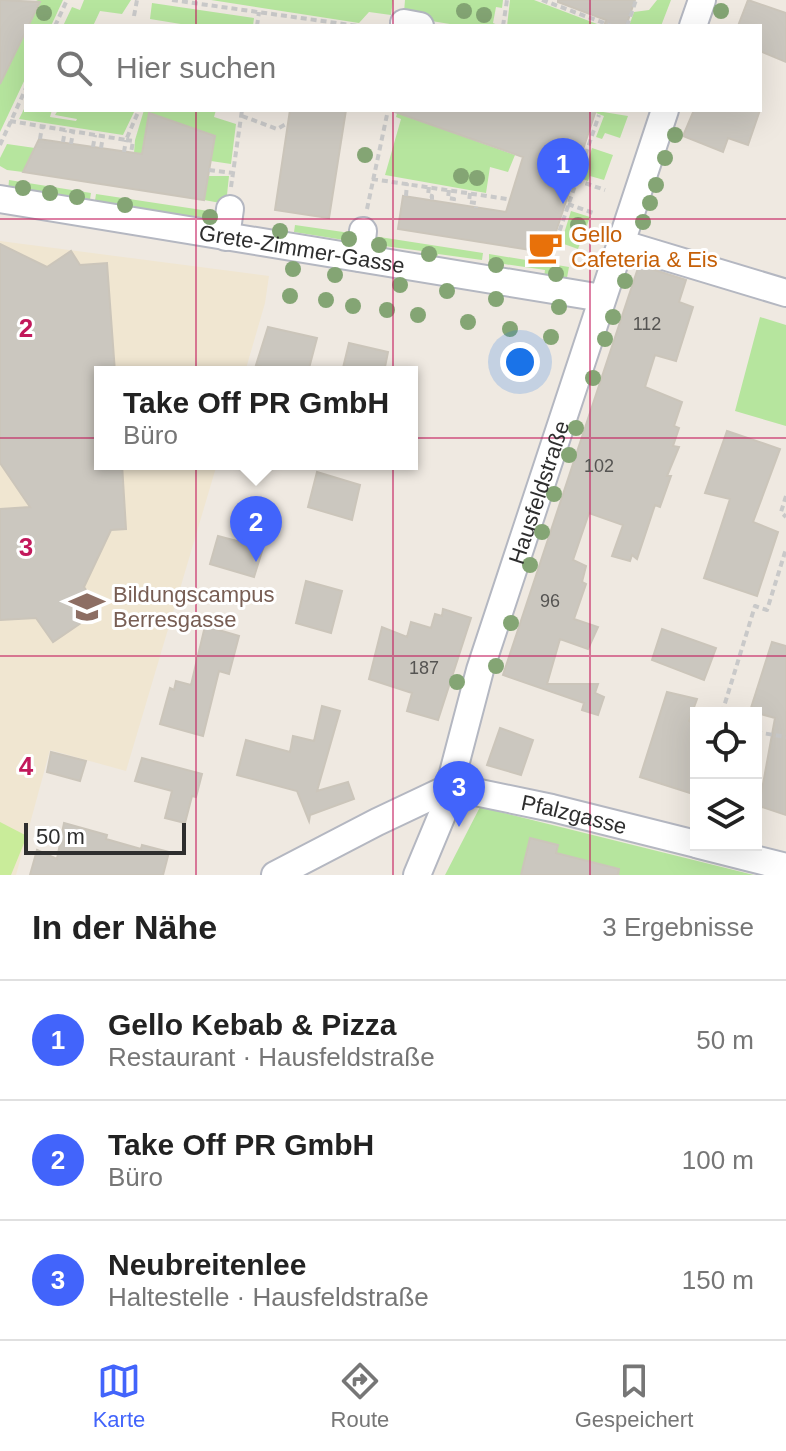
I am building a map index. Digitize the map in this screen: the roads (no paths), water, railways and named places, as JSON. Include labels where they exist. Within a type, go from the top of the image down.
[{"type":"street","points":[[694,24],[702,0]]},
{"type":"street","name":"Hausfeldstraße","points":[[417,875],[451,787],[480,670],[664,112]]},
{"type":"street","name":"Grete-Zimmer-Gasse","points":[[0,199],[602,298]]},
{"type":"street","points":[[226,237],[230,209]]},
{"type":"street","points":[[360,258],[363,231]]},
{"type":"street","points":[[620,243],[786,293]]},
{"type":"street","points":[[275,875],[451,787]]},
{"type":"street","name":"Pfalzgasse","points":[[451,787],[552,808],[690,843]]},
{"type":"street","name":"Pfalzgasse","points":[[722,851],[786,867]]},
{"type":"place","name":"Gello Kebab & Pizza","points":[[563,204]]},
{"type":"place","name":"Gello Cafeteria & Eis","points":[[545,247]]},
{"type":"place","name":"Take Off PR GmbH","points":[[256,562]]},
{"type":"place","name":"Bildungscampus Berresgasse","points":[[87,607]]},
{"type":"place","name":"Neubreitenlee","points":[[459,827]]}]
